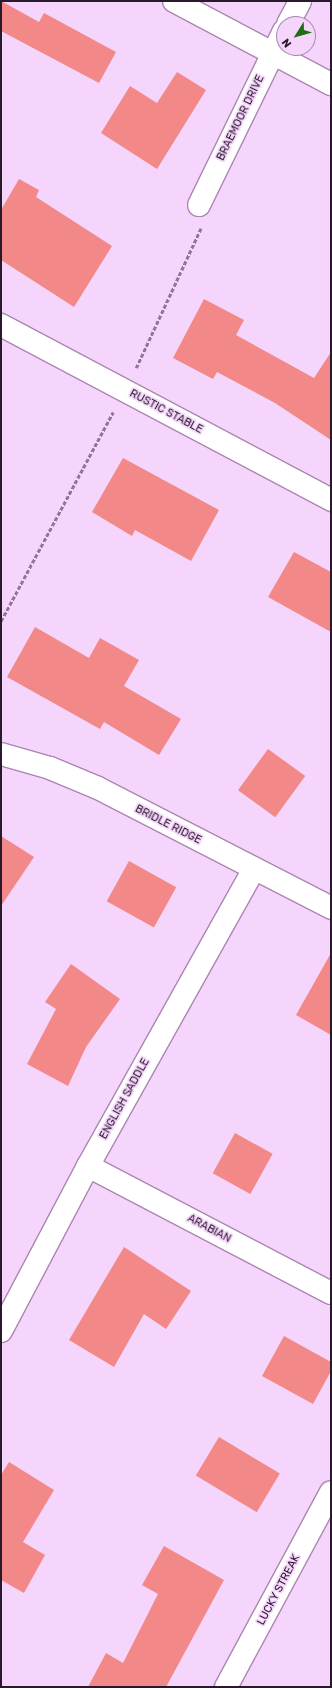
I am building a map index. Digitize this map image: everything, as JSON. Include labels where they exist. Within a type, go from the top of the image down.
[{"type":"street","points":[[174,1],[331,84]]},
{"type":"street","points":[[292,16],[300,1]]},
{"type":"street","name":"BRAEMOOR DRIVE","points":[[199,205],[276,46]]},
{"type":"street","name":"RUSTIC STABLE","points":[[1,325],[331,500]]},
{"type":"street","name":"BRIDLE RIDGE","points":[[1,754],[50,768],[98,788],[331,908]]},
{"type":"street","name":"ENGLISH SADDLE","points":[[1,1331],[88,1166],[254,869]]},
{"type":"street","name":"ARABIAN","points":[[88,1166],[331,1293]]},
{"type":"street","name":"LUCKY STREAK","points":[[226,1687],[331,1492]]},
{"type":"path","points":[[1,621],[125,391],[202,232],[199,205]]},
{"type":"building","points":[[1,1],[39,22],[44,13],[116,52],[99,83],[1,31]]},
{"type":"building","points":[[177,72],[206,90],[157,169],[101,133],[130,86],[157,103]]},
{"type":"building","points":[[19,179],[39,190],[36,197],[112,246],[74,307],[1,260],[1,210]]},
{"type":"building","points":[[204,299],[244,320],[236,335],[314,378],[331,352],[331,440],[275,403],[217,372],[213,379],[173,358]]},
{"type":"building","points":[[123,458],[219,510],[191,561],[135,530],[132,536],[92,512]]},
{"type":"building","points":[[294,552],[331,572],[331,632],[268,597]]},
{"type":"building","points":[[35,627],[89,658],[100,638],[139,660],[124,686],[181,719],[159,755],[104,722],[100,729],[7,677]]},
{"type":"building","points":[[268,749],[305,776],[275,817],[238,790]]},
{"type":"building","points":[[1,836],[34,857],[1,906]]},
{"type":"building","points":[[129,861],[176,887],[154,927],[107,901]]},
{"type":"building","points":[[331,953],[331,1035],[296,1015]]},
{"type":"building","points":[[71,964],[120,999],[86,1047],[68,1086],[27,1064],[56,1009],[45,1002]]},
{"type":"building","points":[[235,1133],[273,1154],[250,1194],[213,1173]]},
{"type":"building","points":[[124,1247],[191,1291],[166,1329],[144,1314],[114,1367],[69,1340]]},
{"type":"building","points":[[284,1336],[331,1362],[331,1371],[313,1404],[262,1376]]},
{"type":"building","points":[[219,1437],[280,1474],[257,1512],[196,1476]]},
{"type":"building","points":[[9,1462],[54,1490],[23,1542],[45,1555],[24,1593],[1,1580],[1,1475]]},
{"type":"building","points":[[164,1546],[224,1580],[166,1687],[88,1687],[106,1653],[123,1663],[158,1594],[142,1585]]}]
